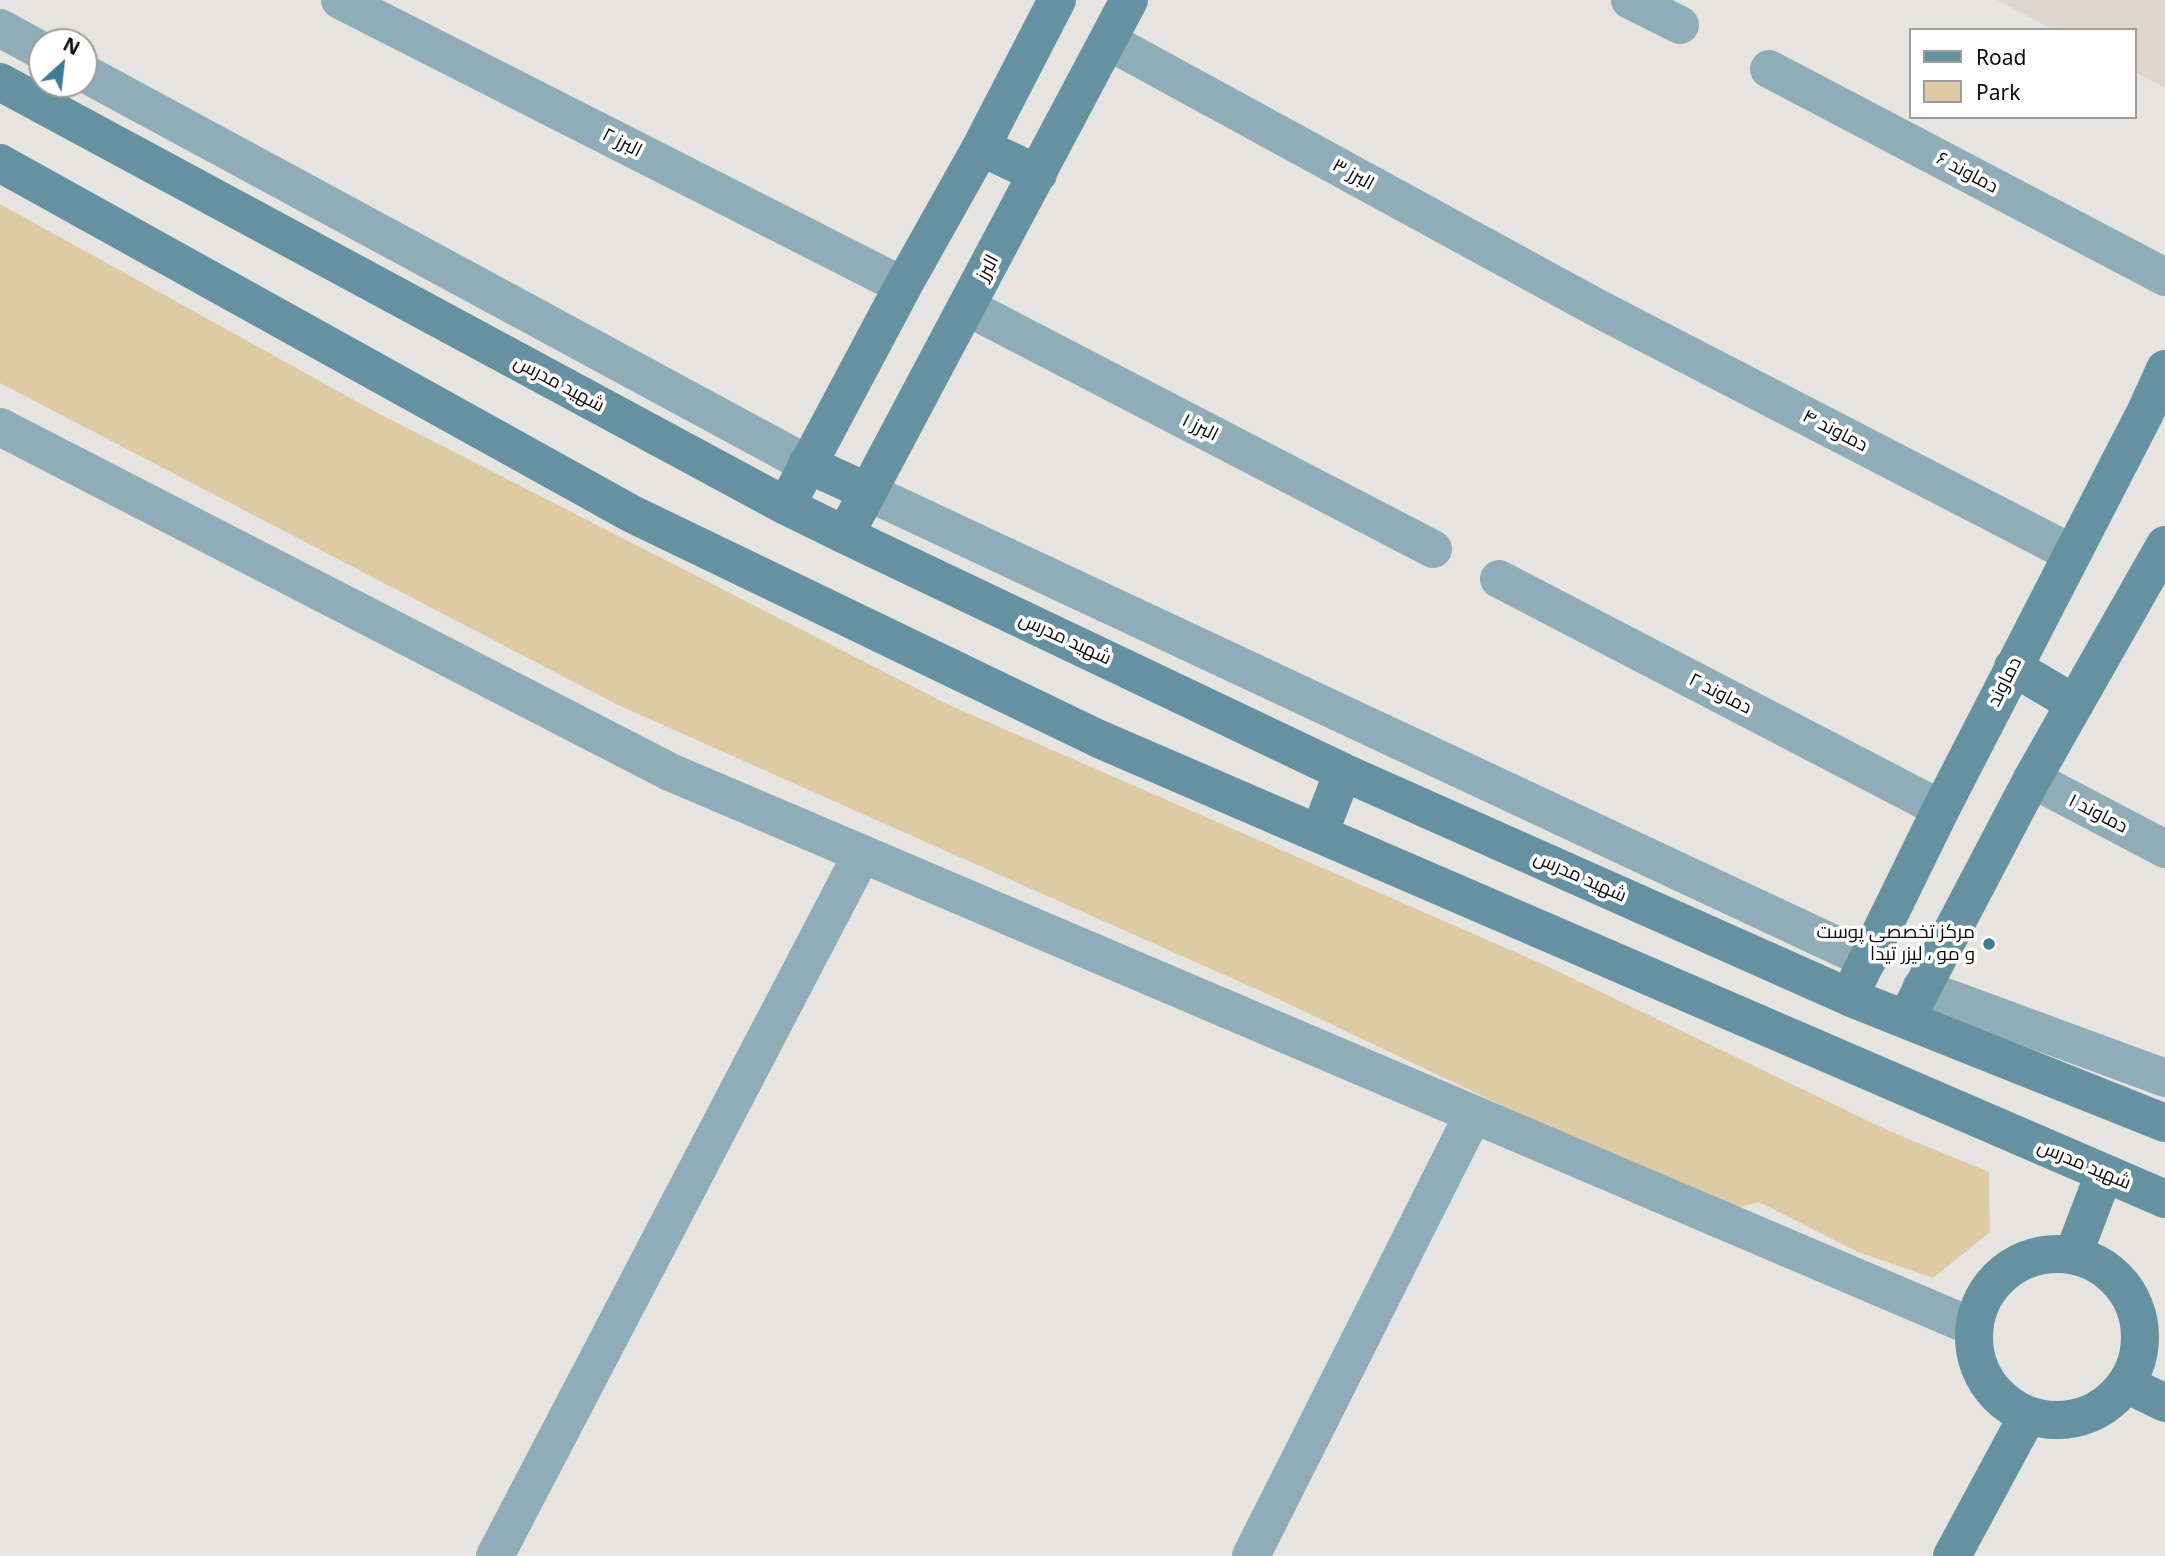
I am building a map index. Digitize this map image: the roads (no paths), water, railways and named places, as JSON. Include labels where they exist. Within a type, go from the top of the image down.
[{"type":"main road","name":"البرز","points":[[845,535],[1129,0]]},
{"type":"main road","points":[[786,506],[903,286],[981,147],[1048,3]]},
{"type":"main road","name":"شهید مدرس","points":[[0,82],[786,506],[845,535],[1343,772],[1849,997],[1914,1003],[2165,1123]]},
{"type":"main road","points":[[981,147],[1038,174]]},
{"type":"main road","name":"شهید مدرس","points":[[0,163],[632,514],[1099,739],[2165,1199]]},
{"type":"main road","name":"دماوند","points":[[1849,997],[1941,808],[2071,553],[2155,419],[2165,369]]},
{"type":"main road","points":[[807,464],[868,492]]},
{"type":"main road","points":[[1868,960],[1914,1003],[2032,779],[2165,545]]},
{"type":"main road","points":[[2013,667],[2074,704]]},
{"type":"main road","points":[[1320,834],[1343,772]]},
{"type":"main road","points":[[2073,1255],[2104,1174]]},
{"type":"main road","points":[[2046,1254],[2073,1255],[2099,1265],[2120,1282],[2134,1306],[2140,1332],[2137,1360],[2126,1384],[2107,1404],[2083,1417],[2055,1421],[2028,1415],[2004,1402],[1985,1381],[1975,1355],[1973,1327],[1981,1301],[1997,1278],[2020,1262],[2046,1254]]},
{"type":"main road","points":[[2126,1384],[2165,1403]]},
{"type":"main road","points":[[1952,1556],[2028,1415]]},
{"type":"street","name":"البرز ۲","points":[[340,0],[903,286]]},
{"type":"street","points":[[1630,0],[1680,26]]},
{"type":"street","points":[[0,28],[28,43]]},
{"type":"street","name":"البرز ۳","points":[[1108,41],[1599,309]]},
{"type":"street","name":"دماوند ۶","points":[[1769,69],[2165,277]]},
{"type":"street","points":[[98,82],[807,464]]},
{"type":"street","name":"البرز ۱","points":[[967,307],[1433,549]]},
{"type":"street","name":"دماوند ۴","points":[[1599,309],[2071,553]]},
{"type":"street","points":[[0,427],[670,772],[1973,1327]]},
{"type":"street","points":[[868,492],[1868,960]]},
{"type":"street","name":"دماوند ۲","points":[[1499,579],[1941,808]]},
{"type":"street","name":"دماوند ۱","points":[[2032,779],[2165,849]]},
{"type":"street","points":[[495,1556],[862,854]]},
{"type":"street","points":[[1914,1003],[2165,1078]]},
{"type":"street","points":[[1251,1556],[1473,1115]]},
{"type":"place","name":"مرکز تخصصی پوست و مو ، لیزر تیدا","points":[[1989,944]]}]
